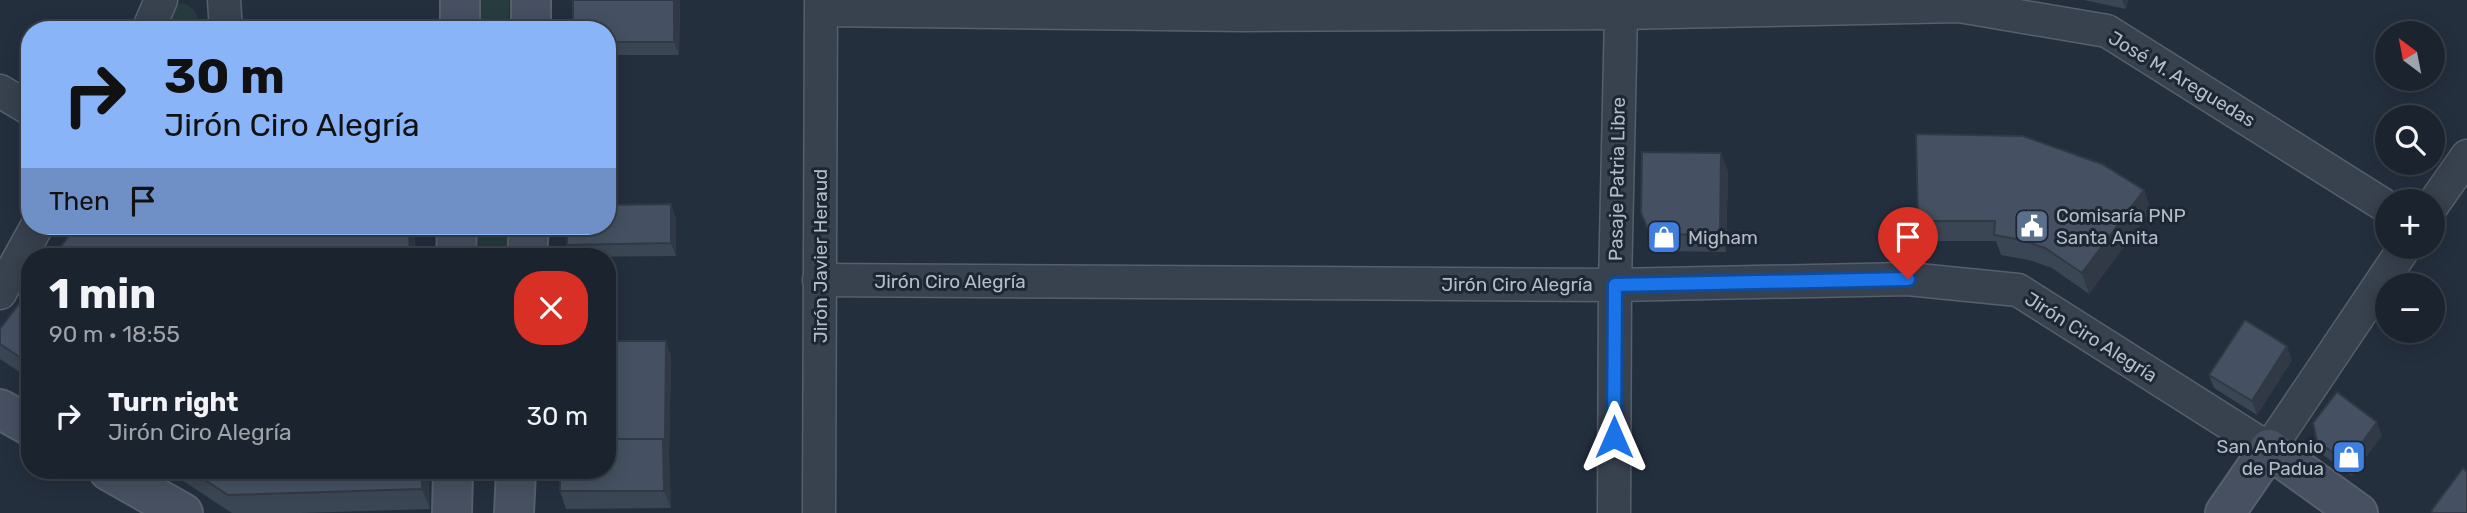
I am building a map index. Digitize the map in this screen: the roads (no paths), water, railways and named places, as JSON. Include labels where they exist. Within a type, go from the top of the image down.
[{"type":"street","points":[[152,21],[161,0]]},
{"type":"street","points":[[224,0],[225,21]]},
{"type":"street","points":[[460,0],[460,21]]},
{"type":"street","points":[[531,0],[531,21]]},
{"type":"street","name":"José M. Areguedas","points":[[821,5],[1244,7],[1621,13],[1959,3],[2107,31],[2375,199]]},
{"type":"street","name":"Jirón Javier Heraud","points":[[819,513],[821,5]]},
{"type":"street","name":"Pasaje Patria Libre","points":[[1614,513],[1615,285],[1621,13]]},
{"type":"street","points":[[0,91],[21,104]]},
{"type":"street","points":[[2444,189],[2467,156]]},
{"type":"street","points":[[0,293],[21,255]]},
{"type":"street","points":[[2225,513],[2396,259]]},
{"type":"street","name":"Jirón Ciro Alegría","points":[[819,280],[1615,285],[1908,279],[2018,290],[2269,449],[2358,513]]},
{"type":"street","points":[[0,409],[21,421]]},
{"type":"street","points":[[123,479],[183,513]]},
{"type":"street","points":[[452,513],[453,479]]},
{"type":"street","points":[[514,513],[516,479]]},
{"type":"place","name":"Comisaría PNP Santa Anita","points":[[2032,226]]},
{"type":"place","name":"Migham","points":[[1664,237]]},
{"type":"place","name":"San Antonio de Padua","points":[[2349,457]]}]
